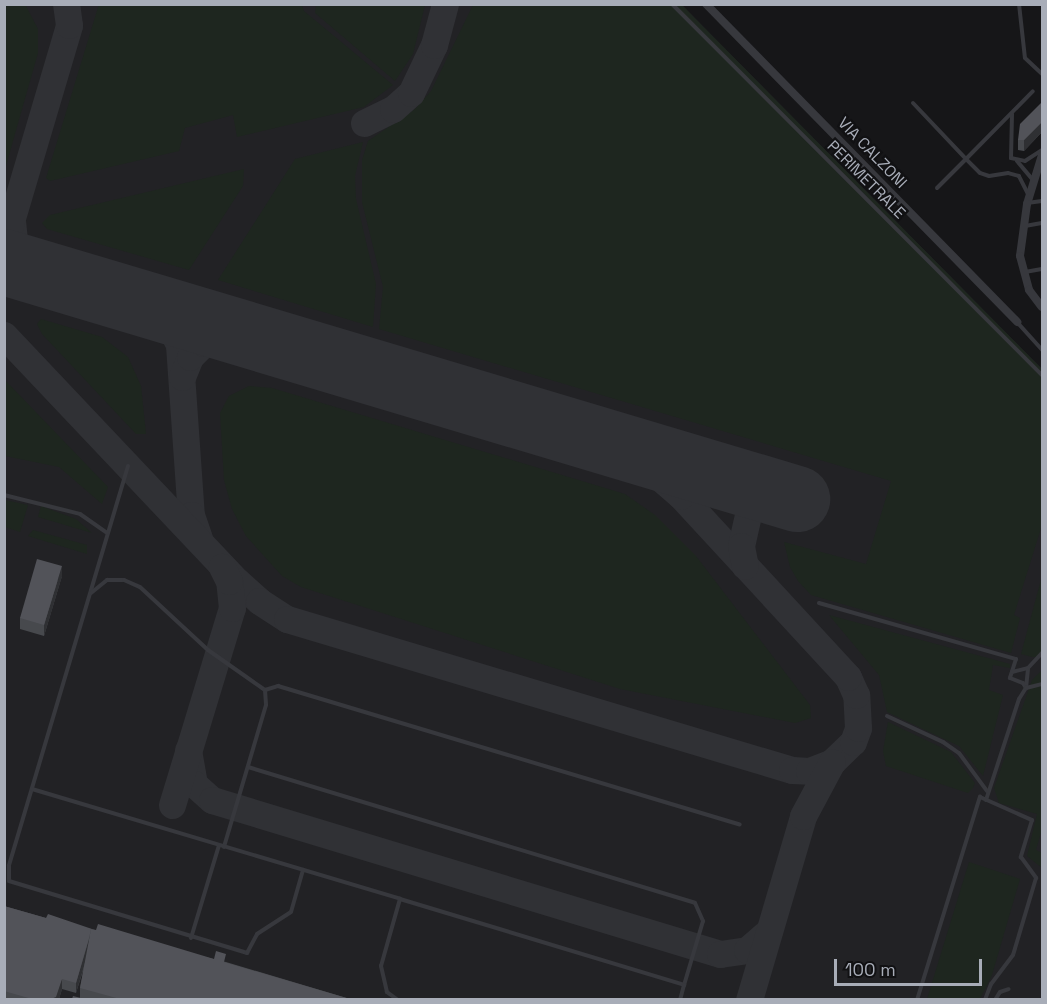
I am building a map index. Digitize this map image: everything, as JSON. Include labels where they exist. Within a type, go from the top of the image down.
[{"type":"street","name":"VIA CALZONI","points":[[706,4],[1017,322]]},
{"type":"street","points":[[1042,153],[1027,200],[1022,226],[1022,273],[1042,307]]},
{"type":"lane","name":"PERIMETRALE","points":[[672,4],[1042,375]]},
{"type":"lane","points":[[1018,4],[1025,58],[1042,74]]},
{"type":"lane","points":[[937,188],[1033,91]]},
{"type":"lane","points":[[913,103],[980,173],[996,176],[1014,173],[1024,183],[1027,200],[1042,201]]},
{"type":"lane","points":[[1012,113],[1009,152],[1033,180]]},
{"type":"lane","points":[[1017,161],[1033,158],[1042,153]]},
{"type":"lane","points":[[1022,226],[1042,223]]},
{"type":"lane","points":[[1022,273],[1042,269]]},
{"type":"lane","points":[[1017,322],[1042,350]]},
{"type":"lane","points":[[15,885],[7,874],[128,466]]},
{"type":"lane","points":[[4,495],[80,514],[107,533]]},
{"type":"lane","points":[[90,594],[107,580],[124,580],[140,587],[208,650],[265,690]]},
{"type":"lane","points":[[819,603],[1016,659],[1010,678],[1023,683],[1026,688]]},
{"type":"lane","points":[[987,800],[1019,699],[1026,688],[1029,668],[1042,653]]},
{"type":"lane","points":[[1012,672],[1029,668]]},
{"type":"lane","points":[[1026,688],[1042,684]]},
{"type":"lane","points":[[265,690],[278,686],[740,825]]},
{"type":"lane","points":[[191,938],[248,767],[266,705],[265,690]]},
{"type":"lane","points":[[887,716],[951,747],[988,792]]},
{"type":"lane","points":[[248,767],[695,903],[703,921],[680,999]]},
{"type":"lane","points":[[32,789],[684,984]]},
{"type":"lane","points":[[917,999],[980,797],[1032,820],[1021,857],[1036,878],[1013,955],[984,999]]},
{"type":"lane","points":[[4,884],[15,885],[247,953],[257,934],[291,912],[303,870]]},
{"type":"lane","points":[[398,999],[387,992],[381,966],[399,899]]},
{"type":"lane","points":[[995,999],[1010,988]]},
{"type":"shaded area","points":[[5,4],[26,6],[38,29],[38,53],[5,169]]},
{"type":"shaded area","points":[[99,4],[302,5],[304,11],[393,85],[364,107],[237,137],[233,115],[185,128],[179,151],[50,181],[46,178]]},
{"type":"shaded area","points":[[5,5],[682,5],[1042,369],[1042,999],[5,1000]]},
{"type":"shaded area","points":[[316,5],[425,5],[413,54],[395,81],[315,13]]},
{"type":"shaded area","points":[[473,5],[682,5],[1042,369],[1042,525],[1014,615],[1020,618],[1011,653],[811,595],[798,581],[790,567],[784,542],[866,564],[891,481],[379,329],[383,287],[362,202],[362,160],[368,141],[415,109],[431,91]]},
{"type":"shaded area","points":[[363,142],[355,176],[356,199],[376,284],[373,327],[218,280],[295,159]]},
{"type":"shaded area","points":[[244,169],[243,186],[189,270],[47,229],[42,223],[50,215]]},
{"type":"shaded area","points":[[41,319],[102,337],[128,357],[141,386],[146,434],[136,434],[42,334],[37,324]]},
{"type":"shaded area","points":[[4,379],[108,487],[102,504],[59,467],[5,456]]},
{"type":"shaded area","points":[[249,386],[272,388],[625,494],[655,515],[696,556],[810,705],[811,718],[795,723],[620,689],[301,587],[282,576],[246,536],[232,509],[224,480],[220,413],[229,396]]},
{"type":"shaded area","points":[[5,500],[28,505],[20,532],[5,527]]},
{"type":"shaded area","points":[[41,506],[76,519],[92,533],[38,517]]},
{"type":"shaded area","points":[[33,530],[87,545],[87,554],[28,536]]},
{"type":"shaded area","points":[[1042,576],[1042,657],[1032,657],[1021,654]]},
{"type":"shaded area","points":[[829,615],[1010,664],[1010,668],[993,665],[989,690],[1003,695],[983,776],[959,746],[887,712],[879,675]]},
{"type":"shaded area","points":[[1042,670],[1042,829],[1036,850],[1042,853],[1042,868],[1027,856],[1037,814],[999,803],[994,788],[1032,680]]},
{"type":"shaded area","points":[[888,722],[951,752],[975,783],[973,788],[968,793],[886,766],[883,751]]},
{"type":"shaded area","points":[[969,862],[1020,879],[992,975],[980,999],[927,999]]},
{"type":"building","points":[[1042,102],[1042,122],[1024,140],[1018,140],[1020,124]]},
{"type":"building","points":[[37,559],[62,566],[44,625],[20,618]]},
{"type":"building","points":[[4,906],[46,918],[48,914],[92,929],[76,983],[62,979],[56,997],[51,999],[32,999],[4,991]]},
{"type":"building","points":[[98,924],[214,959],[216,951],[226,954],[224,962],[350,999],[120,999],[80,988],[91,929],[96,930]]},
{"type":"taxiway","points":[[4,245],[69,25],[66,4]]},
{"type":"taxiway","points":[[364,123],[393,109],[411,93],[434,45],[445,4]]},
{"type":"taxiway","points":[[12,221],[15,249],[23,260],[43,273]]},
{"type":"taxiway","points":[[131,301],[167,320],[179,345],[191,515],[199,538]]},
{"type":"taxiway","points":[[4,335],[237,581],[259,601],[287,619],[792,770],[809,771],[832,762],[853,742],[858,728],[856,695],[848,677],[681,496],[657,475],[611,445]]},
{"type":"taxiway","points":[[182,377],[190,357],[204,343],[230,335],[253,337]]},
{"type":"taxiway","points":[[731,480],[743,488],[750,506],[741,546],[745,566]]},
{"type":"taxiway","points":[[172,805],[232,608],[229,581],[222,567]]},
{"type":"taxiway","points":[[188,750],[194,784],[212,800],[720,954],[747,950],[769,931]]},
{"type":"taxiway","points":[[749,1000],[803,816],[832,762]]},
{"type":"runway","points":[[4,262],[797,499]]}]
